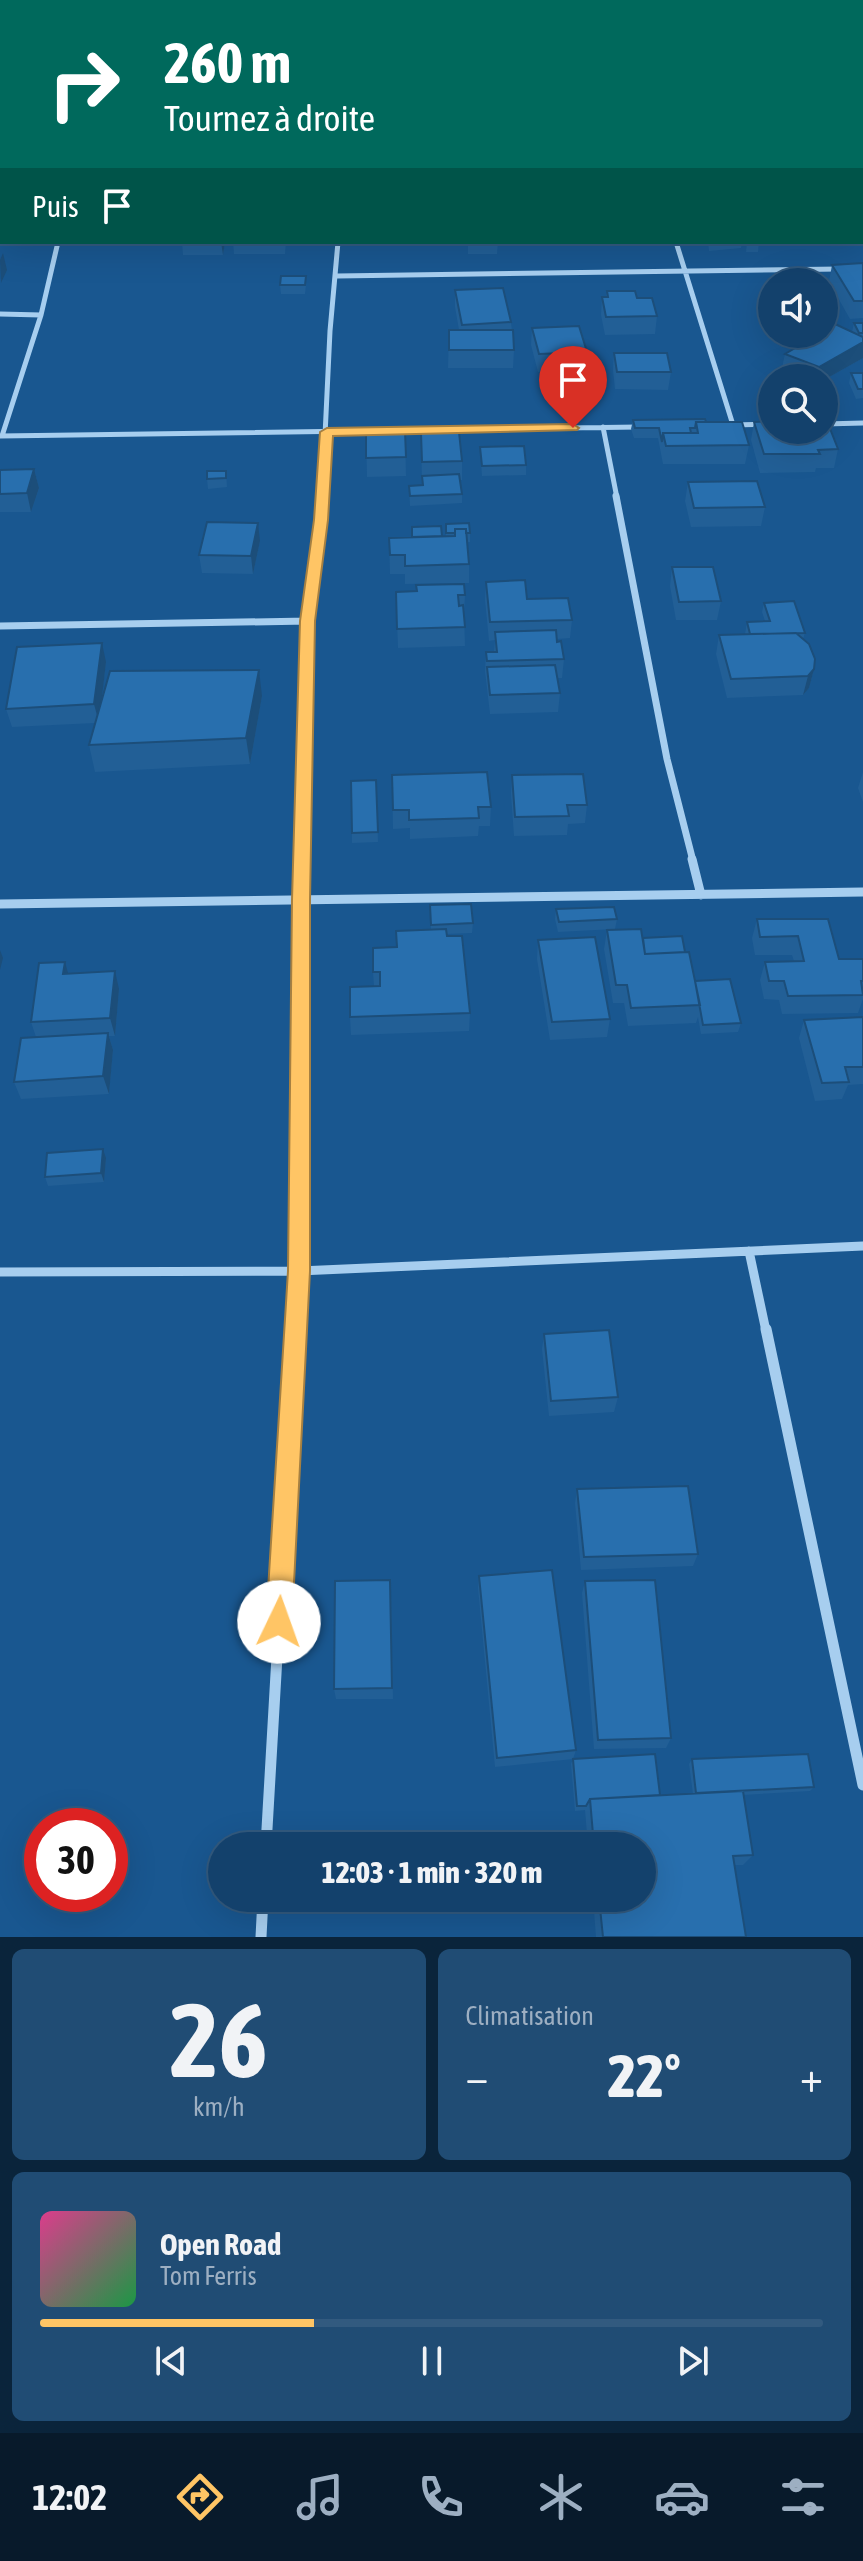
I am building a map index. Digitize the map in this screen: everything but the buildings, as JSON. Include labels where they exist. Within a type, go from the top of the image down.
[{"type":"street","points":[[58,244],[41,315],[1,436],[647,426]]},
{"type":"street","points":[[267,1832],[299,1271],[301,900],[308,621],[321,520],[330,331],[338,244]]},
{"type":"street","points":[[677,244],[733,425]]},
{"type":"street","points":[[337,276],[848,268]]},
{"type":"street","points":[[0,314],[41,315]]},
{"type":"street","points":[[838,424],[863,423]]},
{"type":"street","points":[[719,425],[758,424]]},
{"type":"street","points":[[603,427],[667,759],[701,895]]},
{"type":"street","points":[[0,626],[308,621]]},
{"type":"street","points":[[0,904],[863,892]]},
{"type":"street","points":[[0,1272],[299,1271],[863,1246]]},
{"type":"street","points":[[749,1251],[863,1785]]},
{"type":"street","points":[[261,1937],[262,1912]]},
{"type":"route","points":[[279,1622],[299,1271],[301,900],[308,621],[321,520],[327,432],[573,428]]}]
